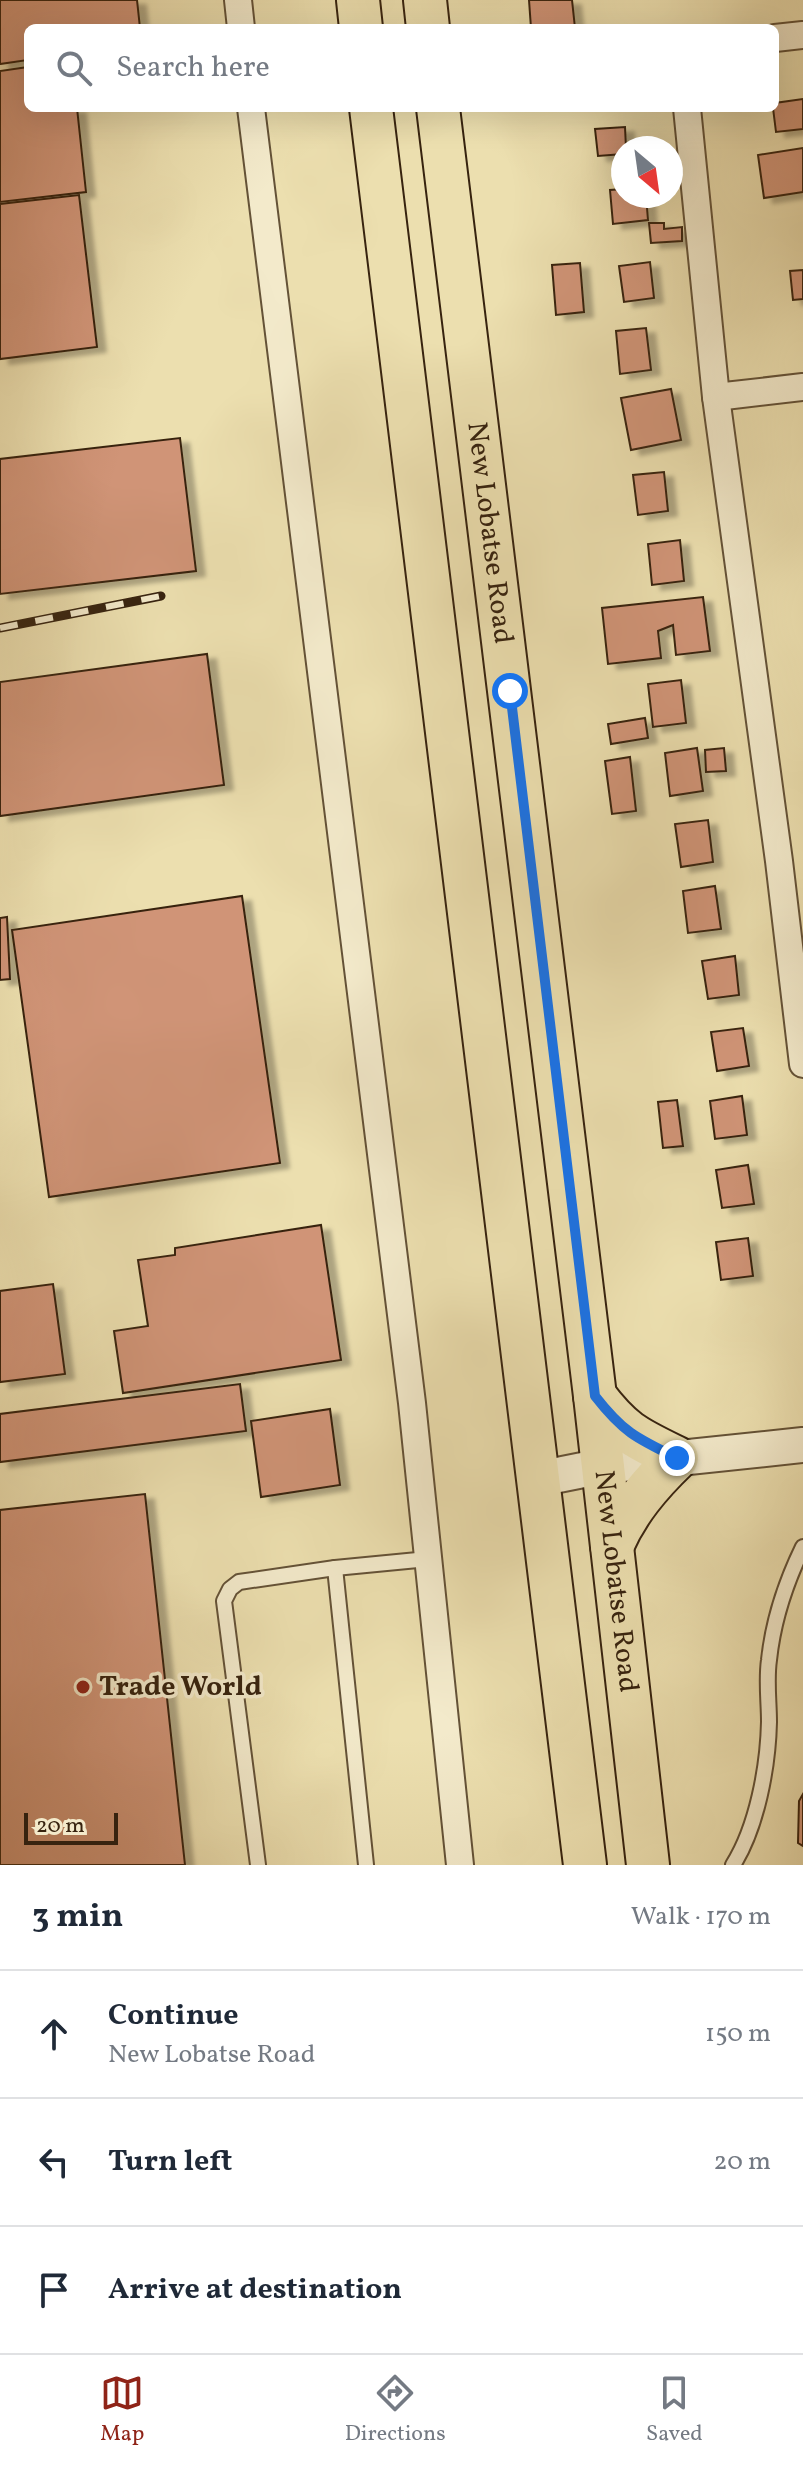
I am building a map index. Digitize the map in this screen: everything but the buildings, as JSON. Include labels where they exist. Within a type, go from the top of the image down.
[{"type":"main road","points":[[358,0],[361,24]]},
{"type":"main road","points":[[425,0],[428,24]]},
{"type":"main road","points":[[371,112],[585,1865]]},
{"type":"main road","name":"New Lobatse Road","points":[[438,112],[595,1396],[648,1865]]},
{"type":"main road","points":[[595,1396],[615,1422],[637,1439],[677,1458],[649,1485],[621,1525],[612,1546]]},
{"type":"street","points":[[238,0],[241,24]]},
{"type":"street","points":[[779,38],[803,35]]},
{"type":"street","points":[[251,112],[412,1403],[460,1865]]},
{"type":"street","points":[[687,112],[716,397],[791,859],[803,1064]]},
{"type":"street","points":[[716,397],[803,387]]},
{"type":"street","points":[[538,1479],[603,1466],[803,1445]]},
{"type":"lane","points":[[733,1865],[744,1847],[759,1798],[769,1725],[768,1662],[775,1623],[803,1547]]},
{"type":"lane","points":[[258,1865],[224,1601],[230,1589],[239,1582],[428,1559]]},
{"type":"lane","points":[[335,1568],[366,1865]]},
{"type":"railway","points":[[0,628],[161,596]]},
{"type":"place","name":"Trade World","points":[[83,1687]]},
{"type":"route","points":[[510,691],[595,1396],[615,1422],[637,1439],[677,1458]]}]
